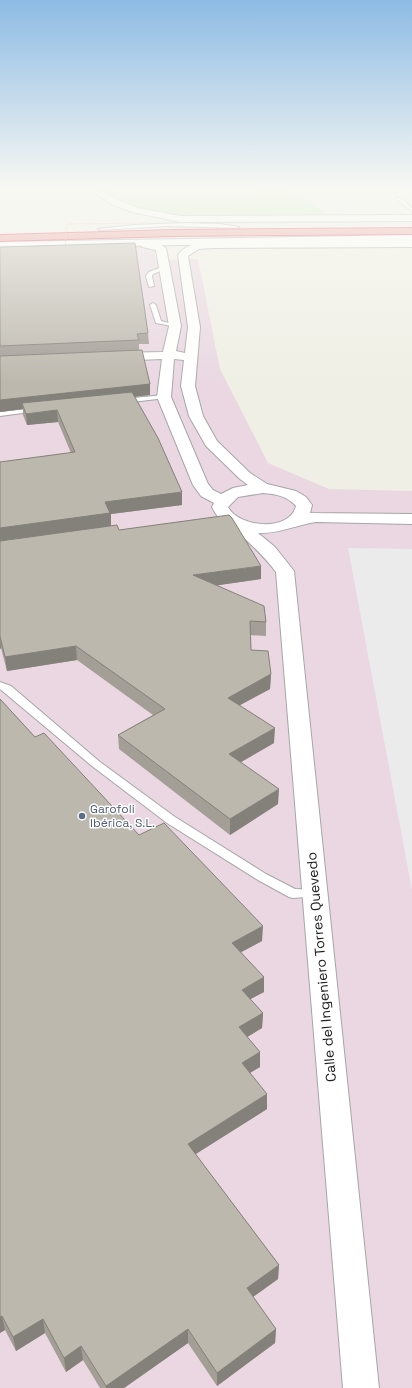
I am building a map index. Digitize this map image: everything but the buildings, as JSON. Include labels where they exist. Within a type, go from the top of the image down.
[{"type":"street","points":[[162,255],[175,326],[167,362],[164,397],[201,485],[218,512],[239,525],[255,528],[279,527]]},
{"type":"street","points":[[183,255],[194,326],[189,395],[196,416],[211,443],[245,476],[263,488]]},
{"type":"street","points":[[102,358],[167,362],[180,356],[190,376]]},
{"type":"street","points":[[218,512],[233,493],[253,488],[263,488],[285,492],[300,500],[301,512]]},
{"type":"street","points":[[269,551],[271,538],[279,527],[301,512],[316,507],[412,510]]},
{"type":"street","points":[[301,512],[316,517],[412,519]]},
{"type":"street","name":"Calle del Ingeniero Torres Quevedo","points":[[239,525],[269,551],[285,571],[361,1388]]},
{"type":"lane","points":[[151,286],[149,276],[151,273],[164,268]]},
{"type":"lane","points":[[153,305],[158,322],[175,326]]},
{"type":"lane","points":[[115,402],[164,397]]},
{"type":"lane","points":[[0,414],[46,409]]},
{"type":"lane","points":[[0,685],[7,688],[96,764],[171,820],[262,877],[293,894],[314,893]]},
{"type":"shaded area","points":[[0,255],[155,255],[156,260],[198,259],[220,369],[268,463],[329,489],[412,491],[412,1388],[0,1388]]},
{"type":"shaded area","points":[[348,548],[412,549],[412,890]]},
{"type":"place","name":"Garofoli Ibérica, S.L.","points":[[82,816]]}]
